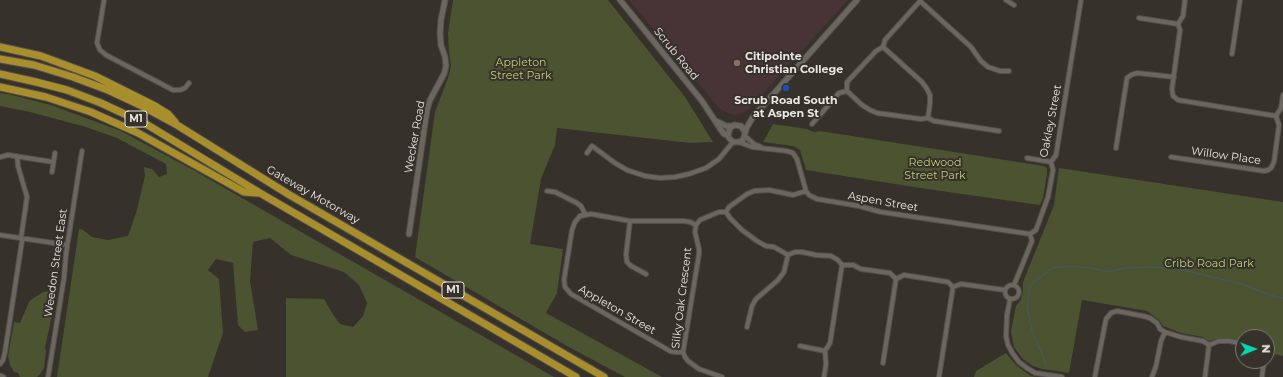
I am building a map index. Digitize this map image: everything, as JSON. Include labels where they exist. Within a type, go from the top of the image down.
[{"type":"highway","points":[[0,47],[41,56],[95,76],[137,96],[168,114],[177,125]]},
{"type":"highway","name":"Gateway Motorway","points":[[0,58],[34,65],[91,83],[140,105],[177,125],[288,194],[604,377]]},
{"type":"highway","name":"M1","points":[[0,74],[67,90],[118,110],[146,124],[165,134],[260,193],[576,377]]},
{"type":"highway","points":[[0,87],[46,97],[97,114],[138,133],[244,192],[260,193]]},
{"type":"street","points":[[104,0],[97,43],[100,50],[106,55],[173,90],[185,88],[189,83]]},
{"type":"street","name":"Wecker Road","points":[[409,234],[430,100],[444,74],[446,66],[445,57],[441,46],[440,33],[445,0]]},
{"type":"street","name":"Scrub Road","points":[[620,0],[702,101],[724,134],[728,135]]},
{"type":"street","points":[[739,142],[743,140],[753,117],[857,0]]},
{"type":"street","points":[[999,131],[934,121],[928,118],[921,119],[877,113],[862,105],[847,91],[847,82],[876,51],[883,47],[885,40],[920,0],[971,47],[981,61],[988,67],[1008,72]]},
{"type":"street","points":[[1006,0],[1014,5]]},
{"type":"street","name":"Oakley Street","points":[[1014,285],[1032,241],[1030,234],[1036,230],[1048,197],[1053,170],[1051,162],[1056,155],[1081,0]]},
{"type":"street","points":[[1178,24],[1183,16],[1185,0]]},
{"type":"street","points":[[1232,54],[1240,0]]},
{"type":"street","points":[[1139,18],[1178,24]]},
{"type":"street","points":[[1178,24],[1180,30],[1172,89],[1173,96],[1178,100],[1276,116],[1281,108],[1283,95]]},
{"type":"street","points":[[883,47],[922,82],[927,89],[930,96],[928,118]]},
{"type":"street","points":[[1116,148],[1127,78],[1137,73],[1174,77]]},
{"type":"street","points":[[812,124],[839,93],[847,91]]},
{"type":"street","name":"Willow Place","points":[[1171,157],[1264,171],[1268,170],[1274,162],[1279,125],[1276,116]]},
{"type":"street","points":[[715,121],[726,126],[732,126],[739,125],[753,117]]},
{"type":"street","points":[[739,125],[743,128],[745,134],[754,144],[763,148]]},
{"type":"street","points":[[726,212],[729,207],[747,194],[754,191],[769,190],[792,195],[806,191],[797,159],[793,153],[752,147],[739,142],[733,142],[730,140],[728,135],[728,130],[732,126]]},
{"type":"street","points":[[587,153],[593,145],[615,163],[628,170],[645,176],[660,178],[675,177],[706,168],[719,159],[733,142]]},
{"type":"street","name":"Weedon Street East","points":[[48,377],[82,152]]},
{"type":"street","points":[[52,172],[55,153]]},
{"type":"street","points":[[0,157],[6,155],[17,156],[53,162]]},
{"type":"street","points":[[0,364],[3,360],[5,352],[22,241],[21,238],[27,197],[18,166],[17,156]]},
{"type":"street","points":[[1027,158],[1051,162]]},
{"type":"street","points":[[547,191],[555,192],[577,203],[581,206],[585,214],[630,221],[683,221],[696,225],[700,220],[719,212],[726,212]]},
{"type":"street","name":"Aspen Street","points":[[806,191],[809,195],[817,199],[859,206],[881,212],[1030,234]]},
{"type":"street","points":[[726,212],[742,230],[766,246],[774,247],[788,255]]},
{"type":"street","name":"Appleton Street","points":[[585,214],[580,216],[575,222],[572,230],[564,280],[567,290],[670,351],[684,352]]},
{"type":"street","points":[[630,221],[626,255],[627,262],[631,266],[646,274]]},
{"type":"street","name":"Silky Oak Crescent","points":[[696,225],[695,232],[699,254],[684,352],[688,361],[699,369],[722,377]]},
{"type":"street","points":[[0,235],[67,245]]},
{"type":"street","points":[[788,255],[795,252],[802,252],[831,256],[838,260],[842,265],[830,343],[825,351],[826,364],[824,377]]},
{"type":"street","points":[[748,327],[752,306],[756,299],[778,280],[784,272],[788,255]]},
{"type":"street","points":[[842,265],[853,265],[861,269],[890,273],[896,279]]},
{"type":"street","points":[[896,279],[904,275],[948,282],[953,287]]},
{"type":"street","points":[[883,363],[896,279]]},
{"type":"street","points":[[953,287],[961,284],[1005,290]]},
{"type":"street","points":[[1009,285],[1014,285],[1018,289],[1019,294],[1016,298],[1010,299],[1006,296],[1005,290],[1009,285]]},
{"type":"street","points":[[939,377],[953,287]]},
{"type":"street","points":[[1010,299],[1007,315],[1006,336],[1008,345],[1013,354],[1019,362],[1035,372],[1062,377]]},
{"type":"street","points":[[1090,377],[1096,376],[1106,319],[1111,313],[1117,311],[1150,318],[1160,329],[1165,332],[1203,341],[1209,345]]},
{"type":"street","points":[[1152,377],[1156,366],[1161,341],[1165,332]]},
{"type":"street","points":[[1209,345],[1219,341],[1235,342]]},
{"type":"street","points":[[1205,377],[1209,345]]},
{"type":"street","points":[[800,346],[825,351]]},
{"type":"shaded area","name":"Citipointe Christian College","points":[[629,0],[848,0],[748,110],[741,114],[734,115],[729,114],[719,108]]},
{"type":"green space","name":"Appleton Street Park","points":[[453,0],[608,0],[685,97],[713,142],[690,143],[557,128],[555,145],[541,179],[530,244],[563,249],[557,293],[546,313],[662,377],[625,377],[567,346],[415,257],[435,112],[449,75],[451,65],[448,33]]},
{"type":"green space","points":[[0,93],[51,105],[121,131],[195,171],[554,377],[286,377],[286,298],[324,299],[340,324],[353,327],[363,316],[367,303],[359,285],[344,272],[291,255],[270,238],[253,242],[250,281],[258,330],[245,332],[238,325],[233,263],[216,259],[208,270],[219,279],[223,333],[208,377],[57,377],[79,229],[83,230],[92,237],[108,240],[128,236],[136,213],[145,176],[144,167],[152,169],[159,177],[167,174],[166,164],[117,138],[86,127],[30,112],[0,106]]},
{"type":"green space","name":"Redwood Street Park","points":[[773,124],[807,129],[814,132],[820,131],[1044,166],[1047,168],[1047,174],[1043,198],[1040,205],[806,170],[800,150],[793,146],[763,142]]},
{"type":"green space","name":"Cribb Road Park","points":[[1059,168],[1283,202],[1283,356],[1275,354],[1275,329],[1235,329],[1235,340],[1217,339],[1209,341],[1203,337],[1181,333],[1163,326],[1159,320],[1147,311],[1082,300],[1069,373],[1042,369],[1033,366],[1023,359],[1014,347],[1011,331],[1016,306],[1021,300],[1023,282],[1054,205]]},
{"type":"green space","points":[[43,292],[53,292],[54,298],[53,310],[45,348],[44,368],[37,377],[20,377],[18,373],[14,372],[10,365],[8,356],[14,322],[20,323],[29,302],[32,299]]},
{"type":"green space","points":[[1006,353],[1016,365],[1024,371],[1031,376],[1038,377],[974,377],[976,371]]},
{"type":"waterway","points":[[1046,364],[1032,330],[1027,306],[1030,285],[1052,268],[1070,266],[1090,268],[1107,272],[1125,268],[1152,267],[1179,269],[1242,284],[1270,295],[1283,298]]},
{"type":"place","name":"Citipointe Christian College","points":[[737,63]]},
{"type":"place","name":"Scrub Road South at Aspen St","points":[[786,88]]}]
